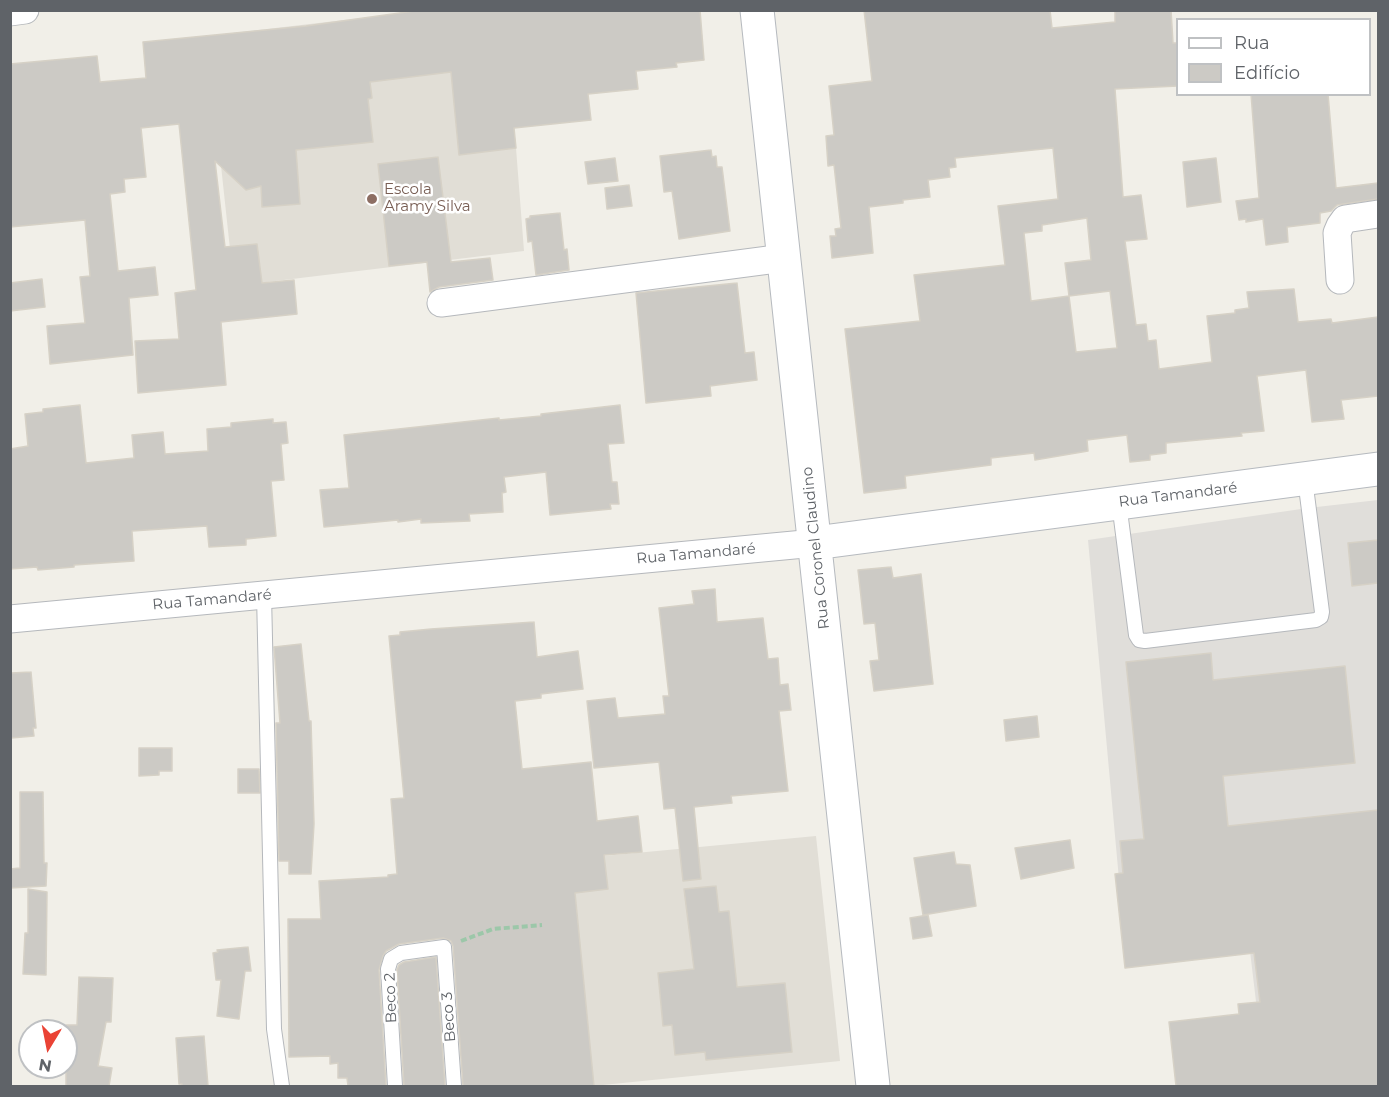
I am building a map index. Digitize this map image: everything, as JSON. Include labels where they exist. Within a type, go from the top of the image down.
[{"type":"street","points":[[10,12],[25,10]]},
{"type":"street","name":"Rua Coronel Claudino","points":[[757,10],[873,1086]]},
{"type":"street","points":[[1340,280],[1337,234],[1340,225],[1345,219],[1378,214]]},
{"type":"street","points":[[441,303],[784,258]]},
{"type":"street","name":"Rua Tamandaré","points":[[10,619],[815,543],[1378,469]]},
{"type":"lane","points":[[1119,503],[1136,635],[1139,640],[1316,620],[1321,617],[1322,612],[1305,479]]},
{"type":"lane","points":[[264,595],[274,1029],[282,1086]]},
{"type":"lane","name":"Beco 2","points":[[395,1086],[388,969],[392,958],[401,953],[444,947]]},
{"type":"lane","name":"Beco 3","points":[[444,947],[454,1086]]},
{"type":"path","points":[[444,947],[493,929],[542,925]]},
{"type":"shaded area","name":"Escola Aramy Silva","points":[[421,11],[516,148],[524,251],[234,286],[207,36]]},
{"type":"shaded area","points":[[1378,500],[1378,1086],[1266,1086],[1250,951],[1127,967],[1088,540]]},
{"type":"shaded area","points":[[816,836],[840,1061],[593,1086],[572,859]]},
{"type":"building","points":[[421,10],[700,10],[704,60],[676,63],[677,67],[636,71],[638,89],[588,94],[591,120],[514,128],[516,148],[459,155],[451,72],[370,82],[372,98],[368,99],[373,142],[296,150],[300,204],[262,207],[261,186],[246,190],[215,161],[225,247],[257,244],[262,283],[294,280],[297,314],[221,322],[226,385],[138,393],[135,341],[179,339],[175,293],[196,290],[179,124],[141,128],[146,177],[124,179],[125,192],[110,194],[118,271],[155,267],[158,295],[129,298],[133,355],[50,364],[47,326],[85,323],[80,277],[90,276],[85,220],[10,227],[10,64],[97,56],[100,82],[146,78],[143,42],[306,26]]},
{"type":"building","points":[[864,10],[1050,10],[1052,28],[1115,22],[1115,10],[1171,10],[1173,43],[1176,43],[1176,86],[1115,89],[1123,197],[1141,195],[1147,239],[1125,241],[1136,325],[1146,324],[1148,341],[1156,340],[1159,369],[1212,362],[1207,316],[1235,313],[1235,310],[1249,308],[1247,292],[1294,289],[1298,322],[1331,319],[1332,323],[1378,317],[1378,396],[1341,400],[1344,419],[1312,422],[1306,370],[1257,376],[1264,431],[1241,433],[1242,436],[1166,443],[1166,453],[1150,455],[1150,460],[1130,462],[1127,435],[1087,440],[1088,451],[1035,460],[1034,453],[991,458],[991,465],[905,476],[906,488],[864,493],[845,329],[920,321],[914,275],[1005,265],[998,206],[1058,199],[1053,148],[955,158],[956,167],[949,168],[950,177],[928,180],[930,197],[869,207],[873,253],[832,258],[830,236],[836,236],[835,229],[841,228],[834,165],[828,166],[826,136],[834,135],[829,86],[872,81]],"holes":[[[1087,218],[1091,260],[1065,263],[1069,296],[1031,301],[1024,233],[1042,231],[1042,225]],[[1110,291],[1117,348],[1076,352],[1069,296]]]},
{"type":"building","points":[[1251,96],[1328,96],[1336,188],[1378,183],[1378,199],[1337,205],[1331,211],[1320,213],[1320,223],[1287,227],[1288,242],[1266,245],[1263,219],[1246,222],[1246,219],[1239,220],[1236,201],[1259,198]]},
{"type":"building","points":[[711,150],[712,157],[716,156],[717,167],[722,167],[730,231],[679,239],[672,191],[664,192],[660,156]]},
{"type":"building","points":[[438,157],[451,262],[490,258],[493,280],[439,287],[430,292],[427,262],[389,266],[378,164]]},
{"type":"building","points":[[615,158],[618,181],[588,184],[585,162]]},
{"type":"building","points":[[1216,158],[1221,202],[1187,207],[1183,162]]},
{"type":"building","points":[[629,185],[632,206],[607,209],[605,188]]},
{"type":"building","points":[[560,213],[564,250],[567,249],[569,270],[536,275],[532,241],[528,242],[526,219],[530,216]]},
{"type":"building","points":[[42,279],[45,307],[10,311],[10,283]]},
{"type":"building","points":[[737,283],[745,353],[754,352],[757,380],[710,386],[711,396],[646,403],[636,293]]},
{"type":"building","points":[[80,405],[86,463],[134,458],[132,435],[163,432],[165,454],[208,451],[207,429],[231,427],[231,423],[273,419],[273,423],[286,422],[288,443],[281,444],[284,480],[271,481],[276,536],[246,539],[246,545],[209,547],[207,526],[132,531],[134,561],[38,570],[37,567],[10,569],[10,449],[28,446],[25,414],[43,412],[43,409]]},
{"type":"building","points":[[620,405],[624,443],[608,444],[612,482],[617,482],[619,504],[610,504],[611,509],[550,515],[546,472],[504,477],[506,492],[502,493],[503,512],[469,514],[470,521],[421,523],[421,519],[324,527],[320,490],[349,488],[344,435],[499,418],[499,420],[541,416],[541,414]]},
{"type":"building","points":[[1378,540],[1378,583],[1352,586],[1348,543]]},
{"type":"building","points":[[891,567],[893,578],[921,574],[933,684],[874,691],[870,661],[879,660],[875,623],[864,624],[858,570]]},
{"type":"building","points":[[715,589],[717,622],[763,618],[768,659],[778,658],[780,685],[788,684],[791,710],[779,711],[788,791],[731,796],[732,803],[694,807],[701,879],[683,881],[675,808],[664,809],[659,762],[594,768],[587,701],[615,698],[618,718],[665,714],[663,696],[669,696],[659,608],[694,604],[692,591]]},
{"type":"building","points":[[534,622],[537,657],[578,651],[583,689],[541,694],[541,698],[515,701],[522,769],[591,762],[597,821],[638,816],[642,852],[604,855],[608,889],[575,893],[594,1086],[463,1086],[453,946],[451,941],[443,938],[399,944],[386,951],[379,970],[386,1086],[348,1086],[347,1078],[338,1078],[338,1063],[330,1064],[330,1056],[289,1057],[288,919],[321,919],[319,881],[388,877],[388,875],[397,874],[391,799],[404,798],[389,636],[400,635],[400,632],[431,629]]},
{"type":"building","points":[[301,644],[309,721],[311,721],[314,824],[311,874],[289,874],[289,861],[279,861],[276,723],[280,723],[274,647]]},
{"type":"building","points":[[1211,653],[1213,680],[1345,666],[1355,763],[1223,776],[1228,826],[1378,810],[1378,1086],[1176,1086],[1169,1022],[1239,1014],[1238,1004],[1260,1002],[1254,953],[1125,968],[1115,874],[1123,873],[1120,841],[1144,839],[1126,662]]},
{"type":"building","points":[[31,672],[36,728],[33,728],[34,736],[11,738],[11,673]]},
{"type":"building","points":[[1037,716],[1039,737],[1006,741],[1004,720]]},
{"type":"building","points":[[139,748],[172,748],[172,771],[159,771],[159,775],[139,776]]},
{"type":"building","points":[[238,769],[259,769],[260,793],[238,793]]},
{"type":"building","points":[[20,792],[43,792],[46,886],[10,888],[10,869],[20,868]]},
{"type":"building","points":[[1070,840],[1074,868],[1021,879],[1015,848]]},
{"type":"building","points":[[954,852],[956,864],[970,865],[976,906],[923,915],[914,858]]},
{"type":"building","points":[[716,886],[719,912],[729,911],[737,987],[785,983],[792,1052],[706,1060],[705,1052],[675,1055],[672,1025],[663,1026],[658,973],[694,969],[684,889]]},
{"type":"building","points":[[28,889],[47,892],[46,975],[23,974],[25,933],[28,933]]},
{"type":"building","points":[[928,915],[932,936],[913,939],[910,918]]},
{"type":"building","points":[[248,947],[251,971],[245,971],[239,1019],[217,1016],[221,980],[216,980],[213,953],[218,952],[217,950]]},
{"type":"building","points":[[436,957],[445,1086],[404,1086],[397,970],[404,962]]},
{"type":"building","points":[[79,977],[113,978],[111,1022],[106,1022],[98,1066],[112,1068],[109,1086],[66,1086],[66,1079],[78,1079]]},
{"type":"building","points":[[204,1036],[208,1086],[182,1086],[179,1084],[176,1038]]},
{"type":"place","name":"Escola Aramy Silva","points":[[372,199]]}]
